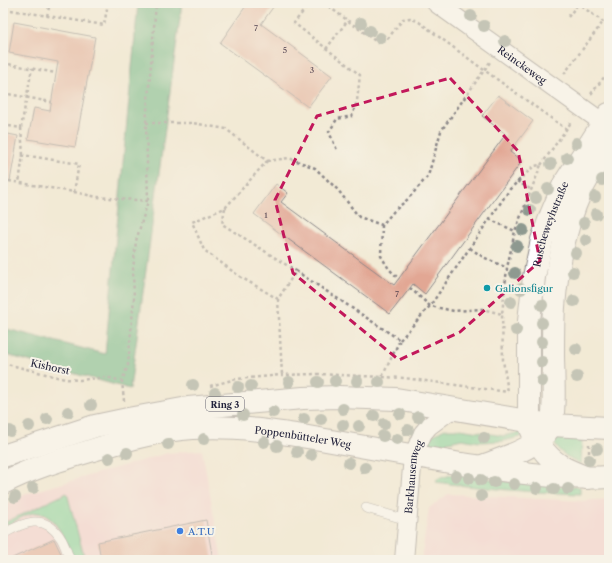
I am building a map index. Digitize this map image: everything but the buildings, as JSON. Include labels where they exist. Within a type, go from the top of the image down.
[{"type":"main road","name":"Ruscheweyhstraße","points":[[588,478],[560,466],[547,454],[531,432],[529,422],[529,321],[534,277],[542,240],[551,215],[564,184],[607,126]]},
{"type":"main road","name":"Ruscheweyhstraße","points":[[551,425],[554,400],[554,306],[562,251],[573,213],[607,126]]},
{"type":"main road","name":"Ring 3","points":[[3,456],[95,426],[188,408],[303,398],[338,397],[396,399],[529,422],[600,428]]},
{"type":"main road","points":[[480,467],[518,452],[537,442],[551,425]]},
{"type":"main road","name":"Poppenbütteler Weg","points":[[3,483],[42,466],[124,440],[194,428],[248,429],[280,432],[413,456],[533,475],[588,478],[609,477]]},
{"type":"street","name":"Reinckeweg","points":[[436,3],[607,126]]},
{"type":"street","name":"Barkhausenweg","points":[[404,560],[413,456],[423,433],[429,426],[452,409]]},
{"type":"lane","points":[[366,508],[407,520]]},
{"type":"lane","points":[[3,534],[31,521],[45,523],[61,538],[70,560]]},
{"type":"path","points":[[47,16],[50,3]]},
{"type":"path","points":[[5,9],[104,25],[108,3]]},
{"type":"path","points":[[124,401],[122,381],[128,365],[134,298],[132,270],[136,241],[148,201],[146,123],[156,3]]},
{"type":"path","points":[[310,3],[294,23],[360,75],[357,101],[352,116],[337,119],[329,132],[337,150]]},
{"type":"path","points":[[324,3],[378,43],[386,41],[403,19],[410,18],[419,22],[566,129]]},
{"type":"path","points":[[568,17],[577,3],[609,26]]},
{"type":"path","points":[[326,49],[348,20]]},
{"type":"path","points":[[555,88],[603,22]]},
{"type":"path","points":[[399,279],[389,269],[381,256],[382,225],[428,176],[442,131],[500,48]]},
{"type":"path","points":[[3,63],[56,73]]},
{"type":"path","points":[[18,183],[23,155],[21,128],[32,68]]},
{"type":"path","points":[[530,395],[508,392],[503,360],[502,314],[507,268],[514,231],[541,165],[581,107],[609,71]]},
{"type":"path","points":[[3,93],[51,102]]},
{"type":"path","points":[[146,123],[193,123],[226,129],[267,161]]},
{"type":"path","points":[[3,125],[21,128]]},
{"type":"path","points":[[23,155],[79,164],[74,192]]},
{"type":"path","points":[[278,299],[239,276],[204,250],[192,222],[225,208],[267,161],[289,158],[315,168],[338,190],[359,217],[382,225]]},
{"type":"path","points":[[382,377],[400,340],[430,306],[510,189],[534,166],[541,165]]},
{"type":"path","points":[[3,180],[97,197],[148,201]]},
{"type":"path","points":[[517,181],[530,189]]},
{"type":"path","points":[[225,208],[222,224],[400,340]]},
{"type":"path","points":[[489,219],[514,231]]},
{"type":"path","points":[[470,248],[483,257],[507,268]]},
{"type":"path","points":[[282,375],[278,299],[296,271]]},
{"type":"path","points":[[410,288],[430,306],[454,312],[482,309],[502,314]]},
{"type":"path","name":"Kishorst","points":[[3,363],[65,379],[80,380],[106,377],[122,381]]},
{"type":"path","points":[[588,478],[600,428]]},
{"type":"highlighted area","points":[[450,78],[518,151],[540,261],[460,332],[399,360],[293,273],[275,200],[317,116]]},
{"type":"shaded area","points":[[202,450],[222,560],[3,560],[3,506],[22,495],[168,453]]},
{"type":"shaded area","points":[[448,494],[581,501],[609,499],[609,560],[421,560],[429,508]]},
{"type":"green space","points":[[138,3],[182,3],[130,389],[3,354],[3,328],[105,354]]},
{"type":"green space","points":[[445,429],[460,429],[503,436],[522,432],[523,435],[503,441],[479,442],[462,439],[425,447],[433,435]]},
{"type":"green space","points":[[556,436],[582,437],[581,464],[561,452],[553,440]]},
{"type":"green space","points":[[459,474],[519,483],[580,487],[580,494],[472,487],[436,482],[437,479]]},
{"type":"green space","points":[[67,493],[85,560],[74,560],[64,538],[48,517],[34,513],[8,525],[6,522]]},
{"type":"place","name":"Galionsfigur","points":[[487,288]]},
{"type":"place","name":"A.T.U","points":[[180,531]]}]
